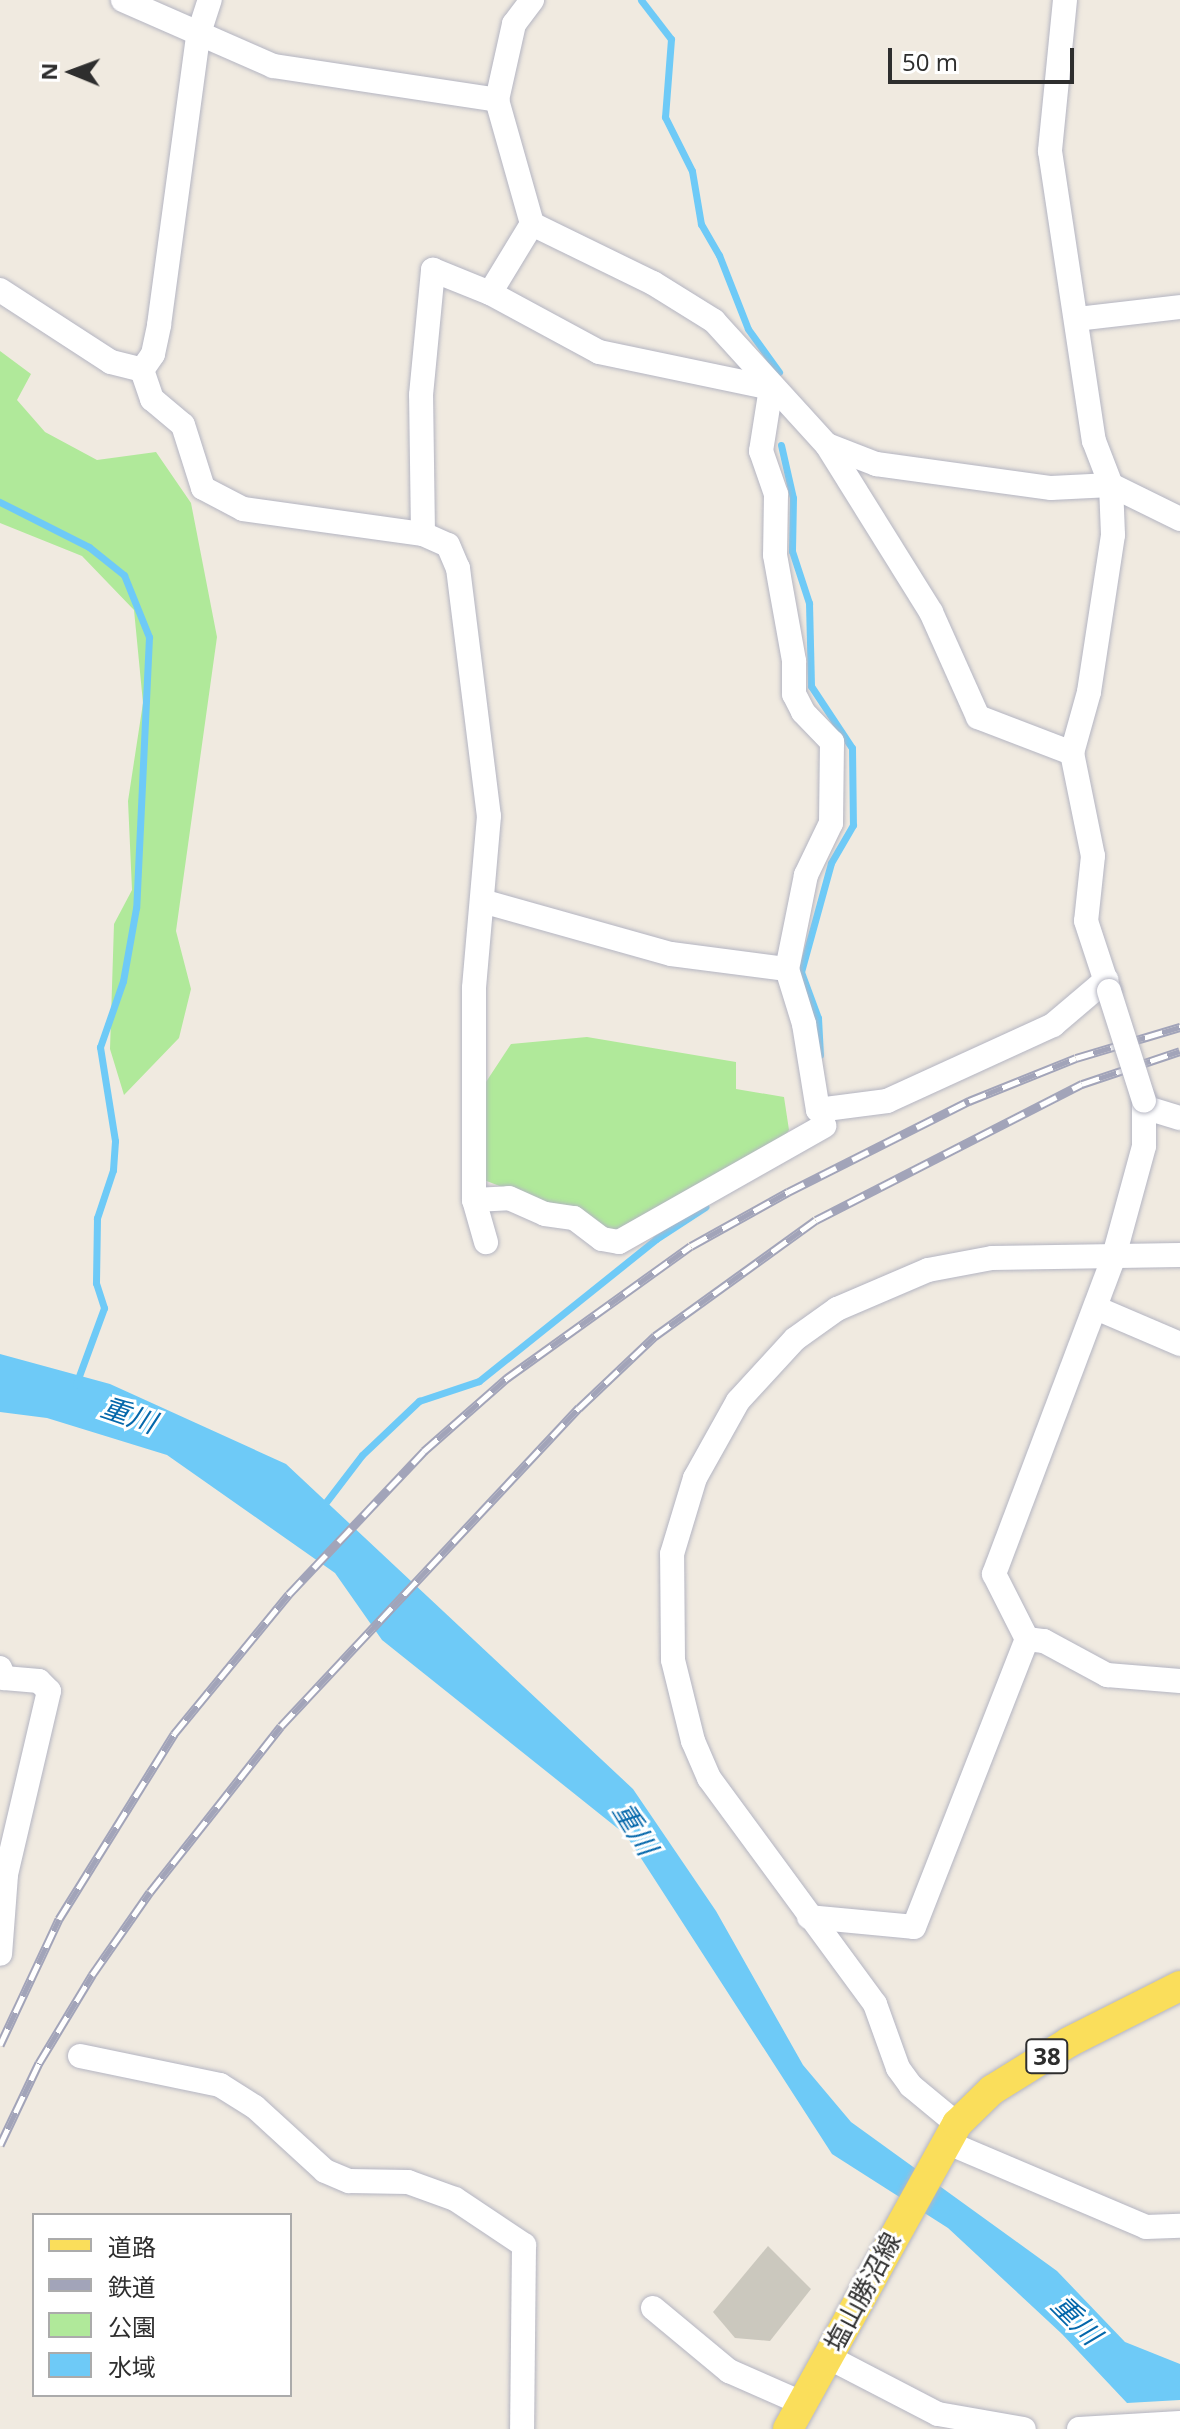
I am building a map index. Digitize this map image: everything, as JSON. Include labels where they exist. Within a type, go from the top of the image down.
[{"type":"main road","name":"38","points":[[947,2140],[992,2090],[1069,2042],[1180,1986]]},
{"type":"main road","name":"塩山勝沼線","points":[[795,2416],[947,2140]]},
{"type":"street","points":[[123,0],[198,36],[273,66],[497,100]]},
{"type":"street","points":[[142,370],[153,354],[159,325],[198,36],[210,0]]},
{"type":"street","points":[[490,293],[532,224],[497,100],[514,24],[532,0]]},
{"type":"street","points":[[809,1917],[914,1927],[1027,1639],[994,1574],[1096,1308],[1114,1256],[1144,1146],[1145,1105],[1086,921],[1093,856],[1072,753],[1089,692],[1113,535],[1111,485],[1094,441],[1050,151],[1065,0]]},
{"type":"street","points":[[532,224],[653,283],[714,321],[771,388],[827,445],[931,612],[978,717],[1072,753]]},
{"type":"street","points":[[423,534],[421,395],[433,270],[490,293],[599,352],[771,388]]},
{"type":"street","points":[[0,290],[111,362],[142,370]]},
{"type":"street","points":[[1077,319],[1180,307]]},
{"type":"street","points":[[142,370],[152,399],[183,425],[203,488],[243,509],[423,534],[448,545],[458,568],[489,816],[474,988],[474,1200],[486,1242]]},
{"type":"street","points":[[771,388],[761,451],[776,494],[775,555],[794,661],[794,694],[803,712],[832,742],[831,823],[806,875],[787,969],[804,1024],[818,1110],[887,1101],[1053,1025],[1108,986]]},
{"type":"street","points":[[827,445],[876,464],[1051,488],[1111,485],[1180,519]]},
{"type":"street","points":[[482,901],[671,954],[787,969]]},
{"type":"street","points":[[1145,1105],[1180,1118]]},
{"type":"street","points":[[474,1200],[509,1198],[545,1214],[574,1218],[602,1239],[619,1242],[824,1126]]},
{"type":"street","points":[[1180,1255],[992,1258],[928,1270],[879,1287],[795,1339],[738,1401],[711,1442],[672,1554],[669,1609],[680,1700],[709,1778],[875,2004],[898,2068],[947,2140],[1146,2227],[1180,2226]]},
{"type":"street","points":[[1096,1308],[1180,1344]]},
{"type":"street","points":[[1027,1639],[1044,1641],[1107,1675],[1180,1681]]},
{"type":"street","points":[[0,1668],[4,1678],[39,1681],[49,1691],[6,1875],[0,1954]]},
{"type":"street","points":[[80,2056],[220,2085],[255,2107],[325,2171],[349,2181],[408,2182],[455,2199],[524,2245],[522,2429]]},
{"type":"street","points":[[653,2308],[729,2371],[795,2416]]},
{"type":"street","points":[[830,2355],[938,2414],[1024,2429]]},
{"type":"street","points":[[1079,2429],[1180,2423]]},
{"type":"green space","points":[[0,351],[31,374],[17,400],[45,432],[97,460],[156,452],[191,503],[217,637],[176,931],[191,989],[179,1038],[124,1095],[110,1049],[114,924],[132,890],[128,801],[143,703],[134,610],[82,556],[0,523]]},
{"type":"green space","points":[[587,1037],[736,1062],[736,1089],[784,1097],[789,1130],[774,1149],[630,1229],[610,1229],[484,1180],[484,1085],[511,1044]]},
{"type":"water","name":"重川","points":[[0,1354],[110,1384],[286,1464],[633,1789],[716,1911],[803,2065],[851,2122],[1057,2271],[1125,2342],[1180,2364],[1180,2400],[1127,2403],[1062,2334],[948,2228],[832,2154],[626,1835],[382,1640],[335,1573],[167,1455],[47,1418],[0,1412]]},
{"type":"building","points":[[768,2246],[811,2289],[770,2341],[735,2338],[713,2312]]},
{"type":"waterway","points":[[641,0],[671,39],[665,117],[692,171],[701,224],[719,255],[748,329],[779,372]]},
{"type":"waterway","points":[[781,445],[793,498],[792,551],[809,603],[811,686],[852,748],[853,825],[831,863],[801,972],[818,1018],[820,1055]]},
{"type":"waterway","points":[[0,502],[89,547],[124,575],[149,637],[136,908],[123,981],[100,1047],[115,1141],[113,1170],[97,1218],[96,1283],[104,1308],[76,1384]]},
{"type":"waterway","points":[[323,1506],[362,1455],[419,1401],[479,1381],[656,1239],[705,1207]]},
{"type":"railway","points":[[0,2045],[59,1919],[174,1734],[289,1594],[424,1451],[507,1378],[691,1246],[788,1192],[969,1101],[1076,1058],[1180,1027]]},
{"type":"railway","points":[[0,2145],[39,2063],[92,1975],[150,1892],[281,1726],[579,1408],[655,1336],[816,1220],[1082,1084],[1180,1051]]}]
